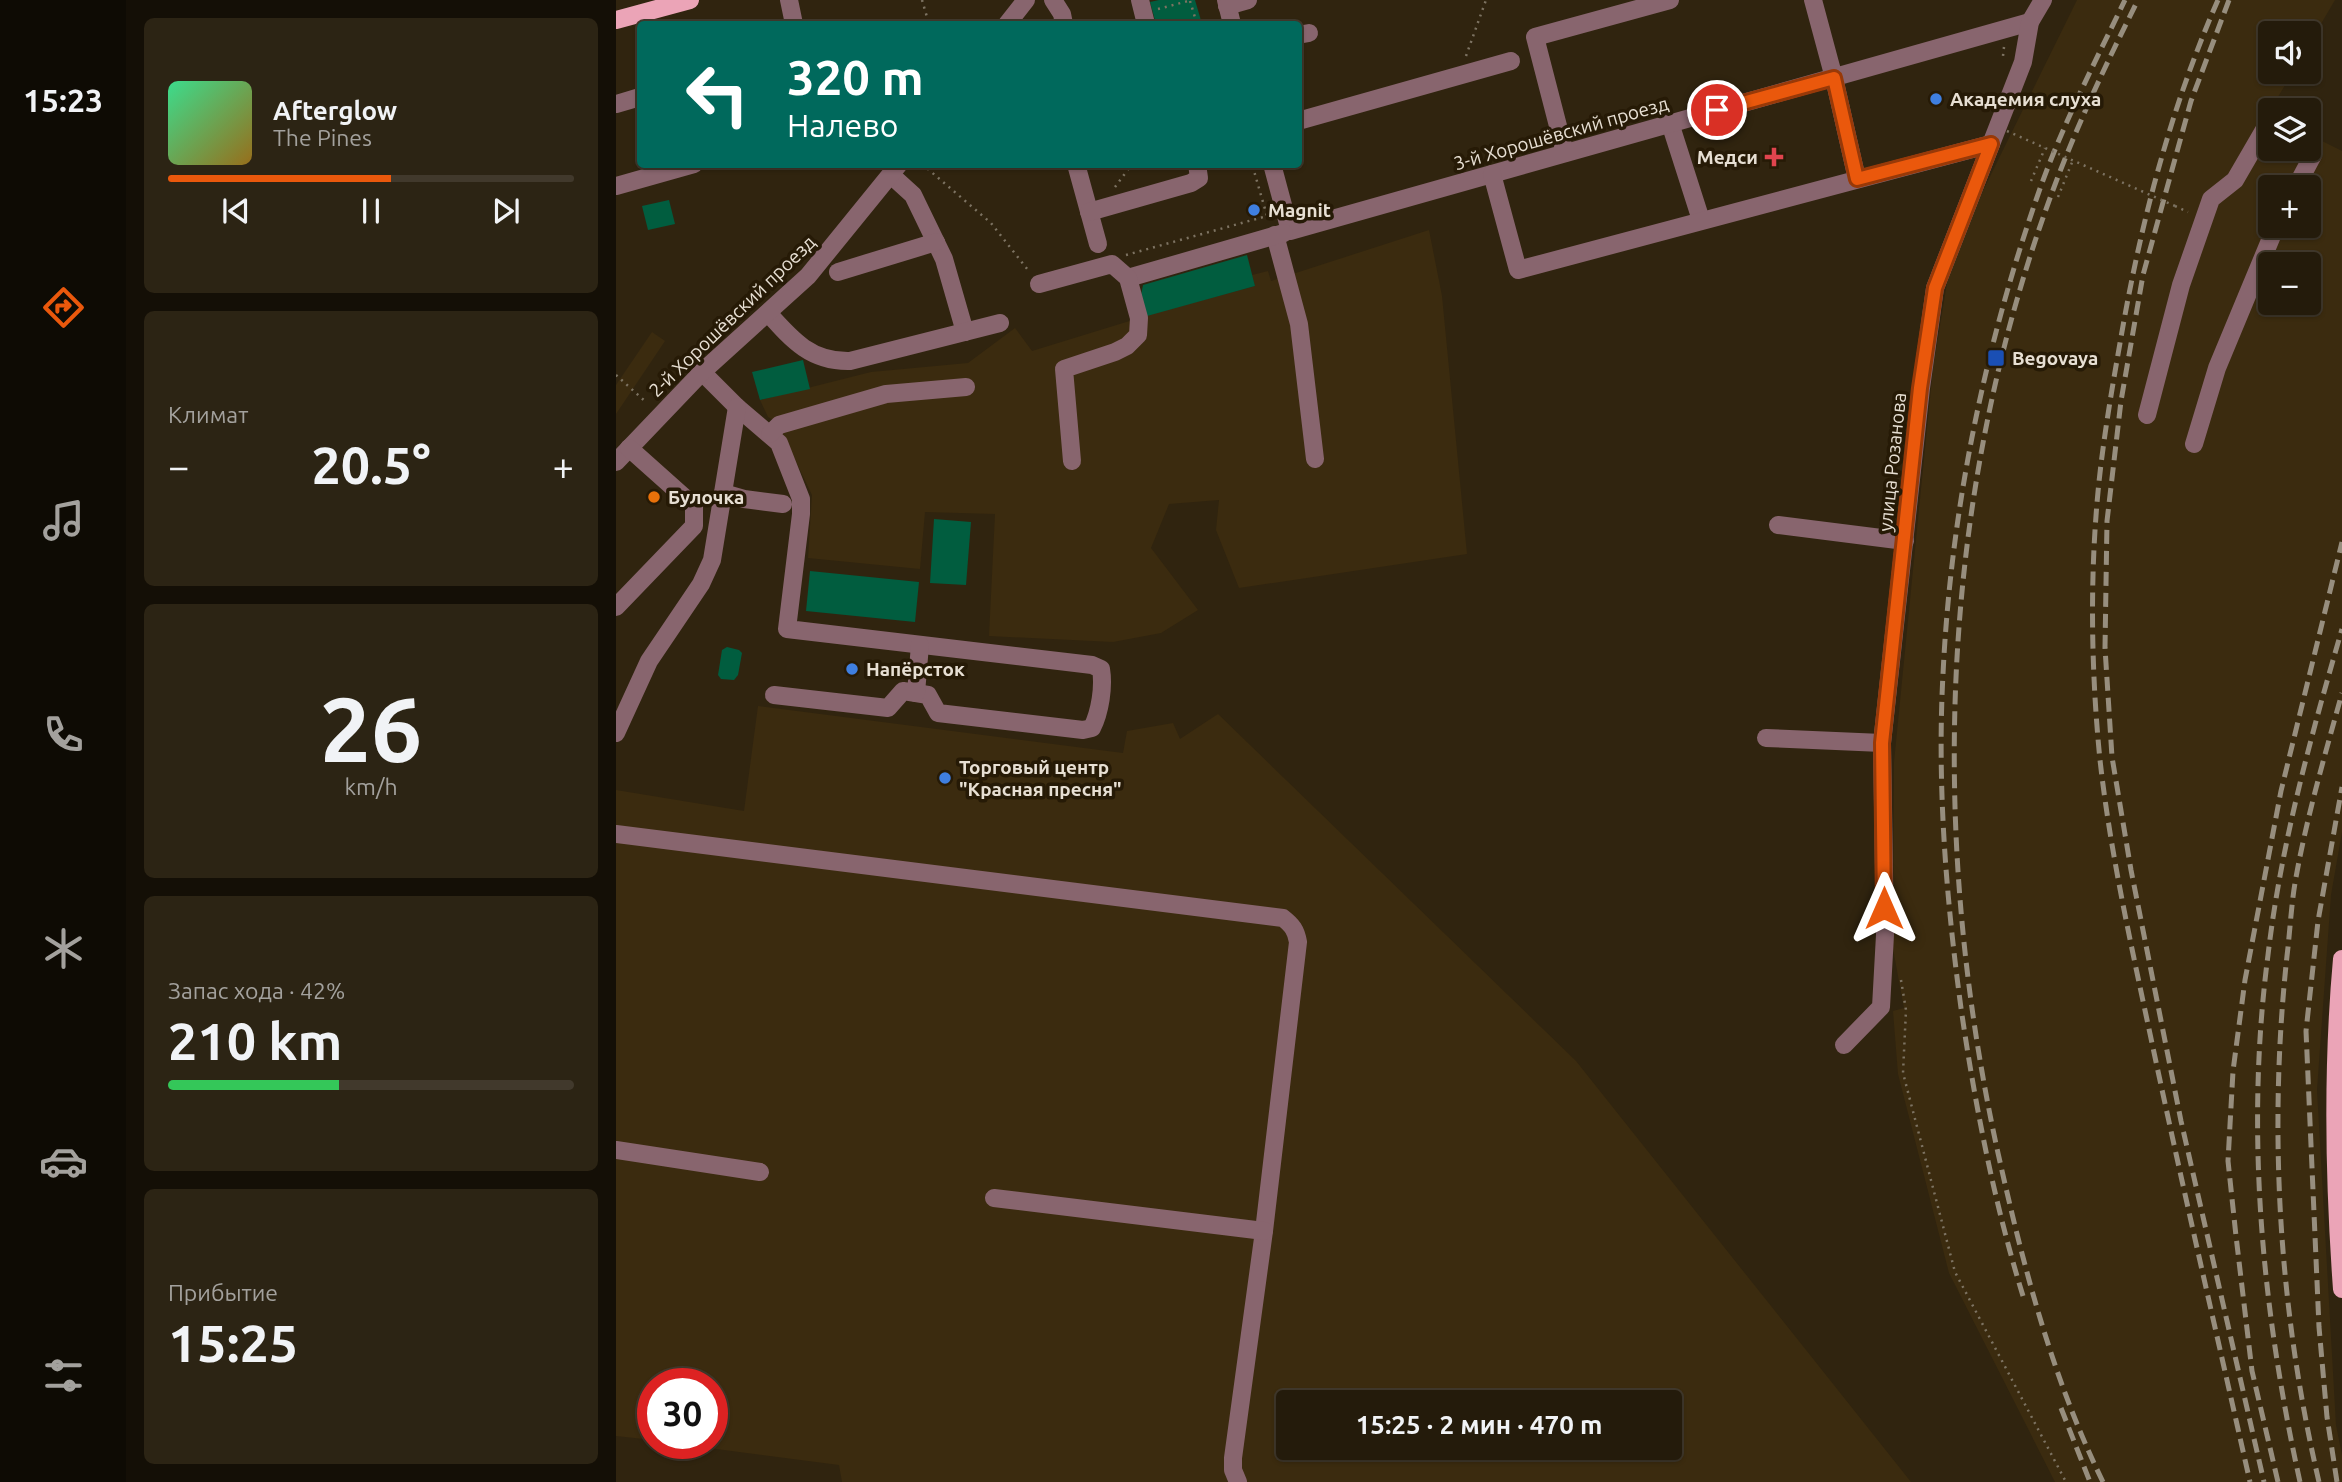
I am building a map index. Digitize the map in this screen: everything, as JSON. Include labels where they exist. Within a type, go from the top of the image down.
[{"type":"main road","points":[[616,20],[690,0]]},
{"type":"main road","points":[[2342,959],[2335,1088],[2337,1222],[2342,1289]]},
{"type":"street","points":[[789,0],[793,21]]},
{"type":"street","points":[[1009,21],[1026,0]]},
{"type":"street","points":[[1053,0],[1063,21]]},
{"type":"street","points":[[1231,21],[1226,3],[1248,0]]},
{"type":"street","points":[[1566,153],[1535,37],[1670,0]]},
{"type":"street","points":[[1813,0],[1857,179]]},
{"type":"street","name":"улица Розанова","points":[[1844,1045],[1881,1007],[1884,949],[1882,743],[1920,388],[1935,288],[2023,62],[2030,22],[2043,0]]},
{"type":"street","name":"3-й Хорошёвский проезд","points":[[1128,278],[2030,22]]},
{"type":"street","points":[[1302,120],[1511,61]]},
{"type":"street","points":[[616,104],[637,98]]},
{"type":"street","points":[[1670,123],[1701,220]]},
{"type":"street","points":[[2147,415],[2181,285],[2211,199],[2235,180],[2258,140]]},
{"type":"street","points":[[1492,174],[1518,270],[1991,144]]},
{"type":"street","points":[[616,186],[680,168]]},
{"type":"street","points":[[1077,168],[1098,244]]},
{"type":"street","points":[[1089,212],[1191,183],[1199,178],[1198,168]]},
{"type":"street","points":[[1273,168],[1299,324],[1315,459]]},
{"type":"street","points":[[895,170],[913,195],[944,259],[965,332]]},
{"type":"street","name":"2-й Хорошёвский проезд","points":[[616,461],[702,372],[768,313],[828,253],[895,170]]},
{"type":"street","points":[[2194,444],[2217,368],[2271,238]]},
{"type":"street","points":[[838,272],[936,242]]},
{"type":"street","points":[[1039,284],[1112,264],[1128,278],[1139,318],[1138,335],[1127,346],[1064,369],[1072,461]]},
{"type":"street","points":[[768,313],[812,355],[836,361],[850,361],[1000,323]]},
{"type":"street","points":[[702,372],[779,443],[801,499],[787,629],[1092,665],[1101,669],[1102,677],[1097,718],[1092,728],[1083,730],[939,713],[928,695],[903,691],[887,708],[774,695]]},
{"type":"street","points":[[770,434],[779,425],[886,394],[966,387]]},
{"type":"street","points":[[616,733],[649,661],[701,584],[712,560],[737,407]]},
{"type":"street","points":[[616,607],[694,526],[694,506],[629,448]]},
{"type":"street","points":[[723,493],[744,499],[783,504]]},
{"type":"street","points":[[1778,524],[1905,541]]},
{"type":"street","points":[[916,693],[920,645]]},
{"type":"street","points":[[1766,738],[1882,743]]},
{"type":"street","points":[[616,834],[1283,918],[1292,925],[1297,932],[1298,942],[1264,1231],[1233,1458],[1233,1470],[1238,1482]]},
{"type":"street","points":[[616,1150],[760,1172]]},
{"type":"street","points":[[994,1198],[1264,1231]]},
{"type":"path","points":[[922,0],[928,21]]},
{"type":"path","points":[[1143,13],[1191,0],[1196,21]]},
{"type":"path","points":[[1458,76],[1486,0]]},
{"type":"path","points":[[2007,131],[2194,214]]},
{"type":"path","points":[[2031,181],[2045,148]]},
{"type":"path","points":[[2058,197],[2073,160]]},
{"type":"path","points":[[927,168],[990,223],[1039,284]]},
{"type":"path","points":[[1122,256],[1267,216],[1253,168]]},
{"type":"path","points":[[616,375],[660,415]]},
{"type":"path","points":[[1899,972],[1906,1010],[1903,1073],[1955,1272],[2066,1482]]},
{"type":"shaded area","points":[[2077,0],[2335,0],[2321,24],[2321,21],[2258,21],[2258,84],[2286,84],[2277,98],[2258,98],[2258,161],[2321,161],[2321,140],[2342,151],[2342,832],[2331,895],[2317,1090],[2336,1425],[2342,1455],[2342,1482],[2055,1482],[1949,1273],[1898,1074],[1893,1011],[1904,1008],[1893,949],[1894,762],[1933,368],[1948,277],[1965,227]]},
{"type":"shaded area","points":[[1429,230],[1442,296],[1467,554],[1239,588],[1216,530],[1219,500],[1169,504],[1151,548],[1198,610],[1161,633],[1113,642],[989,636],[995,514],[925,512],[920,569],[808,558],[812,495],[777,422],[768,417],[760,400],[871,372],[968,363],[1015,328],[1032,351],[1255,286],[1252,275],[1268,271],[1271,281]]},
{"type":"shaded area","points":[[652,332],[665,341],[616,414],[616,385]]},
{"type":"shaded area","points":[[758,706],[1123,753],[1127,731],[1173,723],[1180,739],[1218,714],[1576,1061],[1911,1482],[842,1482],[839,1465],[728,1451],[728,1368],[637,1368],[637,1438],[616,1436],[616,790],[744,811]]},
{"type":"green space","points":[[1195,0],[1201,21],[1155,21],[1150,2]]},
{"type":"green space","points":[[669,200],[675,224],[648,230],[642,206]]},
{"type":"green space","points":[[1247,255],[1255,286],[1147,316],[1141,295],[1143,285]]},
{"type":"green space","points":[[803,360],[810,389],[760,400],[752,372]]},
{"type":"green space","points":[[934,519],[971,522],[966,585],[930,583]]},
{"type":"green space","points":[[810,571],[919,582],[915,622],[806,611]]},
{"type":"green space","points":[[727,647],[742,653],[738,675],[734,680],[721,679],[718,675],[722,650]]},
{"type":"railway","points":[[2023,1296],[1994,1189],[1979,1117],[1951,925],[1941,757],[1947,611],[1974,425],[2004,302],[2051,160],[2081,90],[2125,0]]},
{"type":"railway","points":[[2103,1482],[2054,1362],[2029,1279],[1998,1153],[1976,1033],[1961,911],[1955,789],[1956,667],[1967,546],[1986,425],[2015,306],[2062,166],[2138,0]]},
{"type":"railway","points":[[2218,0],[2185,83],[2158,168],[2128,299],[2109,407],[2098,494],[2094,546],[2093,638],[2100,760],[2121,895],[2250,1482]]},
{"type":"railway","points":[[2229,0],[2191,101],[2143,275],[2121,401],[2107,521],[2105,648],[2112,757],[2131,870],[2181,1121],[2264,1482]]},
{"type":"railway","points":[[2278,1482],[2252,1371],[2236,1236],[2228,1161],[2233,1071],[2245,980],[2281,791],[2342,542]]},
{"type":"railway","points":[[2300,1482],[2276,1352],[2261,1220],[2258,1154],[2261,1021],[2274,914],[2289,831],[2308,750],[2342,629]]},
{"type":"railway","points":[[2319,1482],[2305,1417],[2286,1287],[2278,1154],[2278,1088],[2281,1022],[2295,883],[2310,811],[2342,693]]},
{"type":"railway","points":[[2337,1482],[2327,1417],[2319,1327],[2306,1031],[2318,921],[2342,787]]},
{"type":"railway","points":[[2061,1408],[2090,1482]]},
{"type":"place","name":"Академия слуха","points":[[1936,99]]},
{"type":"place","name":"Медси","points":[[1774,157]]},
{"type":"place","name":"Magnit","points":[[1254,210]]},
{"type":"place","name":"Begovaya","points":[[1996,358]]},
{"type":"place","name":"Булочка","points":[[654,497]]},
{"type":"place","name":"Напёрсток","points":[[852,669]]},
{"type":"place","name":"Торговый центр \"Красная пресня\"","points":[[945,778]]},
{"type":"route","points":[[1717,110],[1834,78],[1857,179],[1991,144],[1935,288],[1920,388],[1882,743],[1884,908]]}]
